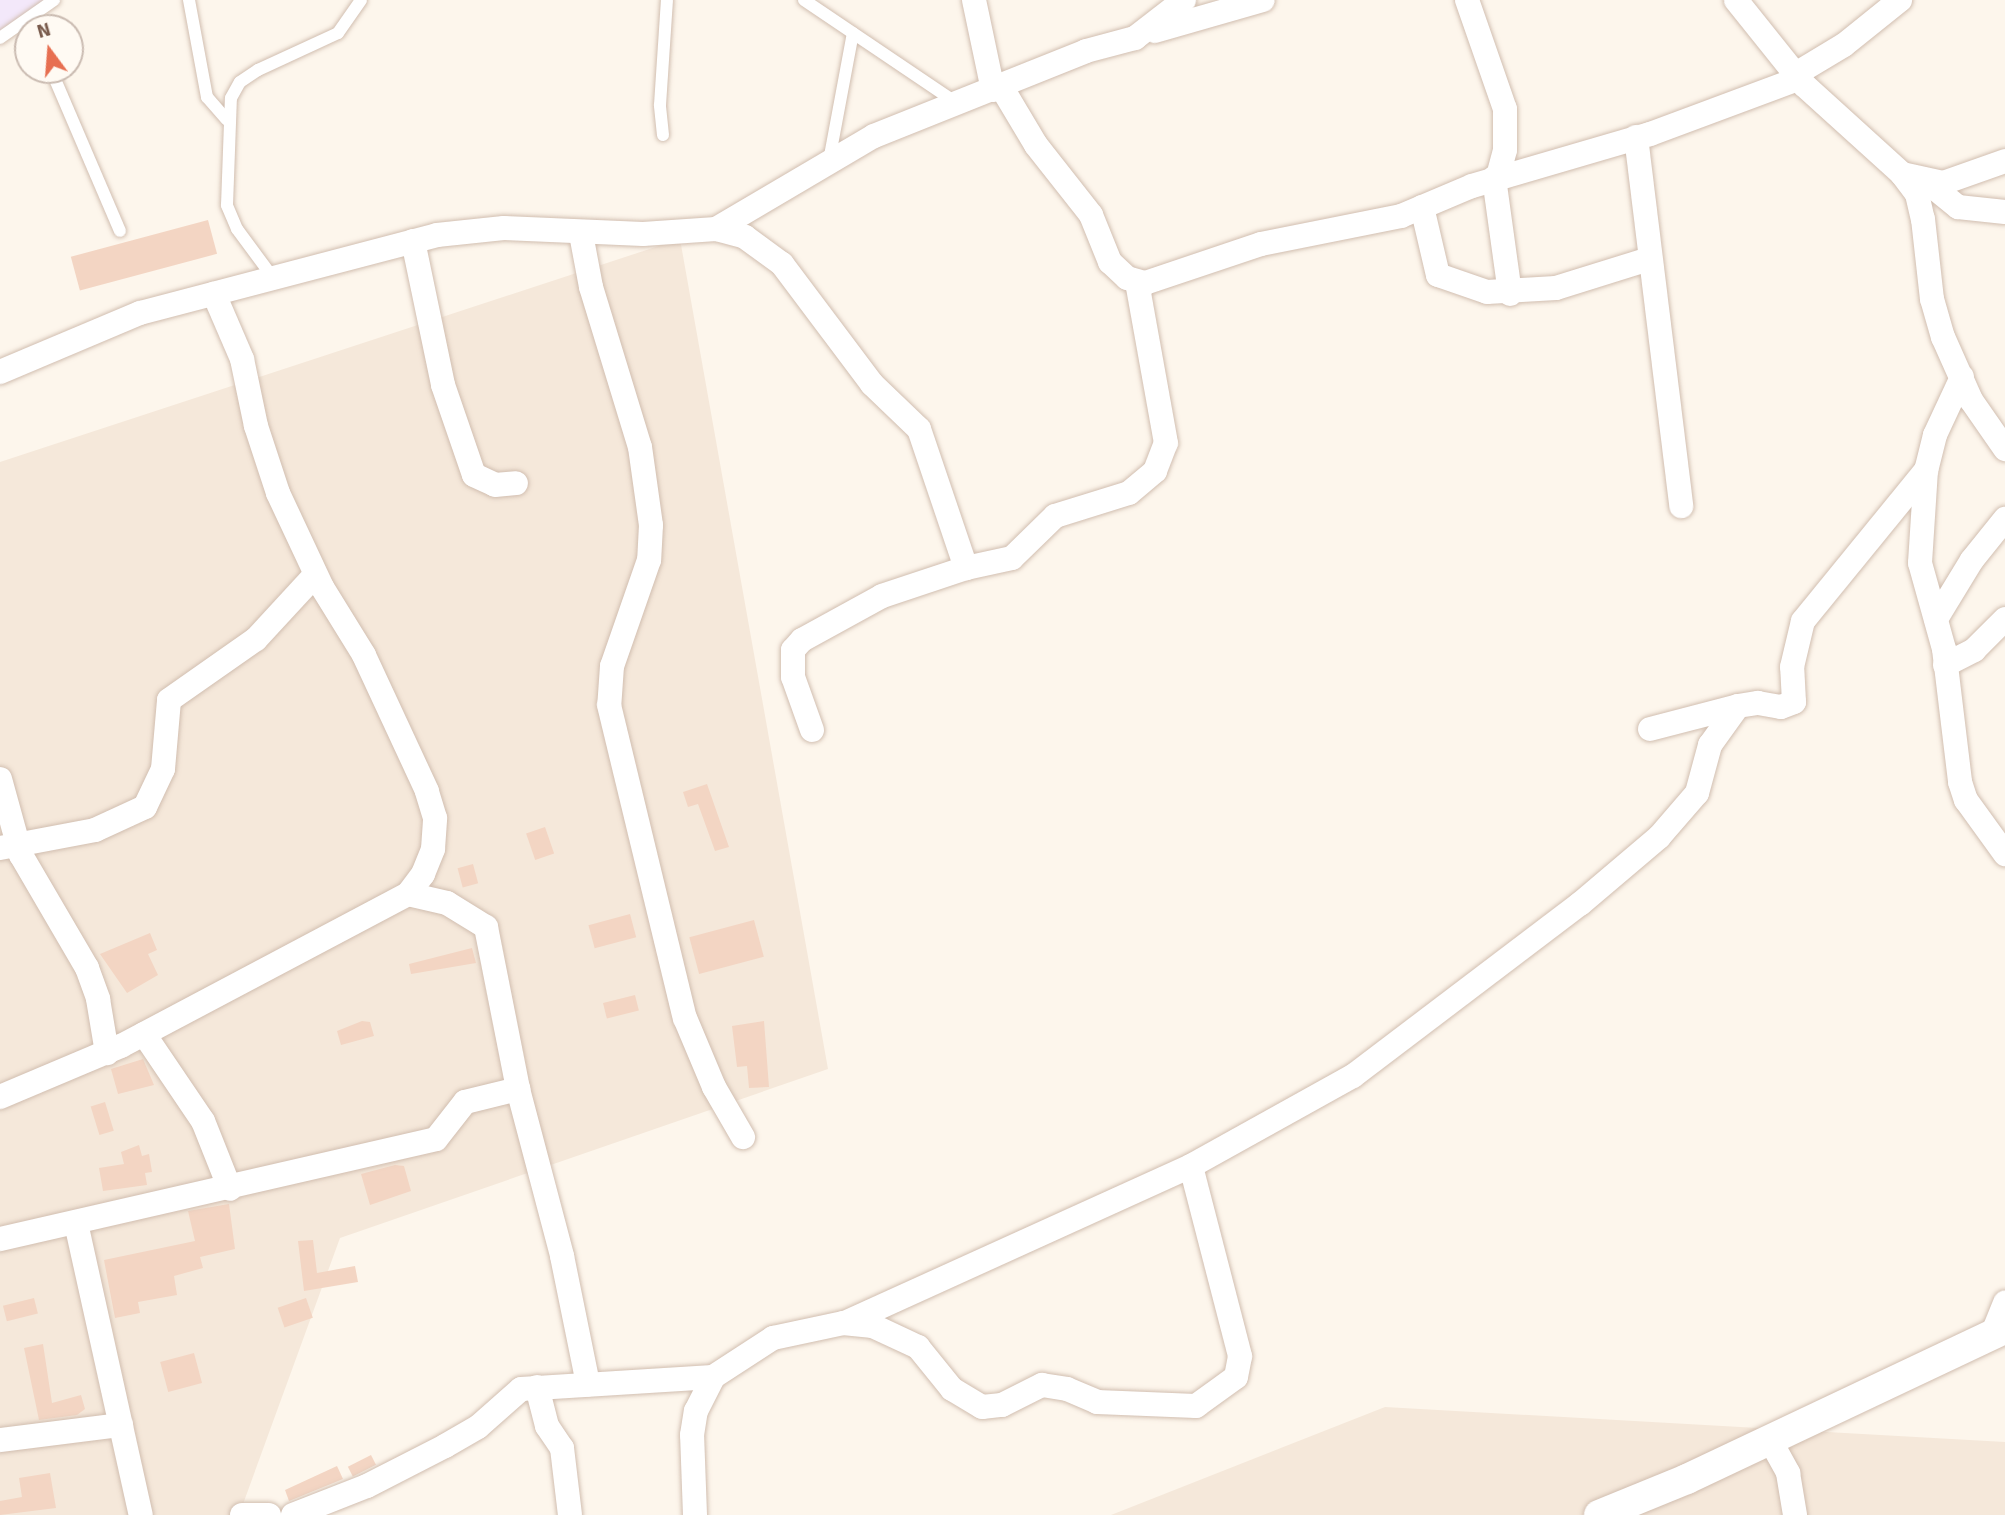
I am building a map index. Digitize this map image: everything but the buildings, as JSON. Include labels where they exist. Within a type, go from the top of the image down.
[{"type":"street","points":[[812,730],[792,669],[793,650],[802,640],[882,596],[966,568],[1012,558],[1055,516],[1129,493],[1155,471],[1166,443],[1137,282],[1110,262],[1091,215],[997,89],[974,0]]},
{"type":"street","points":[[1135,38],[1185,0]]},
{"type":"street","points":[[716,229],[788,190],[874,136],[954,101],[997,89],[1086,51],[1135,38],[1237,4],[1263,0]]},
{"type":"street","points":[[1467,0],[1505,109],[1505,150],[1496,178],[1510,294]]},
{"type":"street","points":[[1736,0],[1796,77],[1902,174],[1917,194],[1932,299],[1971,400],[2005,449]]},
{"type":"street","points":[[1137,282],[1168,278],[1261,244],[1353,228],[1422,207],[1496,178],[1636,137],[1796,77],[1844,45],[1900,0]]},
{"type":"street","points":[[1636,137],[1681,506]]},
{"type":"street","points":[[1927,182],[1960,179],[2005,161]]},
{"type":"street","points":[[1902,174],[1927,182],[1958,207],[2005,212]]},
{"type":"street","points":[[1422,207],[1438,275],[1461,286],[1510,294],[1556,288],[1649,259]]},
{"type":"street","points":[[0,372],[140,313],[413,241],[479,228],[581,233],[716,229],[745,237],[782,264],[872,384],[919,429],[966,568]]},
{"type":"street","points":[[581,233],[591,287],[640,447],[651,525],[649,560],[612,666],[609,705],[685,1018],[713,1087],[743,1137]]},
{"type":"street","points":[[413,241],[443,385],[474,475],[495,485],[516,483]]},
{"type":"street","points":[[0,1097],[107,1053],[408,894],[423,874],[433,849],[435,818],[427,791],[364,655],[315,575],[278,493],[256,426],[242,359],[214,294]]},
{"type":"street","points":[[1962,377],[1935,435],[1926,470],[1920,563],[1936,619],[1945,665],[1960,782],[1966,800],[2005,854]]},
{"type":"street","points":[[1650,729],[1758,702],[1781,707],[1794,702],[1792,667],[1803,621],[1926,470]]},
{"type":"street","points":[[1936,619],[1972,560],[2005,519]]},
{"type":"street","points":[[8,845],[95,830],[145,807],[163,769],[169,700],[256,639],[315,575]]},
{"type":"street","points":[[1945,665],[1974,650],[2005,619]]},
{"type":"street","points":[[293,1515],[418,1461],[478,1427],[513,1393],[537,1387],[713,1377],[774,1338],[843,1323],[1191,1166],[1353,1076],[1580,904],[1659,837],[1697,793],[1706,774],[1710,745],[1738,706]]},
{"type":"street","points":[[0,779],[8,845],[33,878],[87,968],[99,999],[107,1053]]},
{"type":"street","points":[[408,894],[447,903],[486,927],[518,1089],[562,1256],[588,1384]]},
{"type":"street","points":[[144,1034],[203,1121],[230,1189]]},
{"type":"street","points":[[0,1239],[230,1189],[436,1139],[465,1102],[518,1089]]},
{"type":"street","points":[[843,1323],[873,1326],[918,1347],[952,1389],[982,1408],[1002,1405],[1042,1385],[1067,1388],[1097,1402],[1196,1406],[1236,1377],[1240,1356],[1191,1166]]},
{"type":"street","points":[[76,1223],[141,1515]]},
{"type":"street","points":[[1599,1515],[1770,1440],[1998,1332],[2005,1303]]},
{"type":"street","points":[[695,1515],[692,1435],[696,1411],[713,1377]]},
{"type":"street","points":[[537,1387],[547,1426],[562,1448],[570,1515]]},
{"type":"street","points":[[0,1440],[121,1424]]},
{"type":"street","points":[[1770,1440],[1788,1473],[1795,1515]]},
{"type":"street","points":[[242,1515],[269,1515]]},
{"type":"lane","points":[[39,14],[54,0]]},
{"type":"lane","points":[[189,0],[207,97],[227,120]]},
{"type":"lane","points":[[274,279],[230,217],[227,120],[240,82],[258,70],[329,40],[361,0]]},
{"type":"lane","points":[[663,135],[660,105],[667,0]]},
{"type":"lane","points":[[804,0],[954,101]]},
{"type":"lane","points":[[829,162],[853,33]]},
{"type":"lane","points":[[57,84],[120,231]]},
{"type":"shaded area","points":[[0,0],[56,0],[34,14],[14,14],[14,26],[0,35]]},
{"type":"shaded area","points":[[680,239],[828,1069],[340,1238],[239,1515],[0,1515],[0,462]]},
{"type":"shaded area","points":[[1385,1407],[2005,1442],[2005,1515],[1111,1515]]}]
